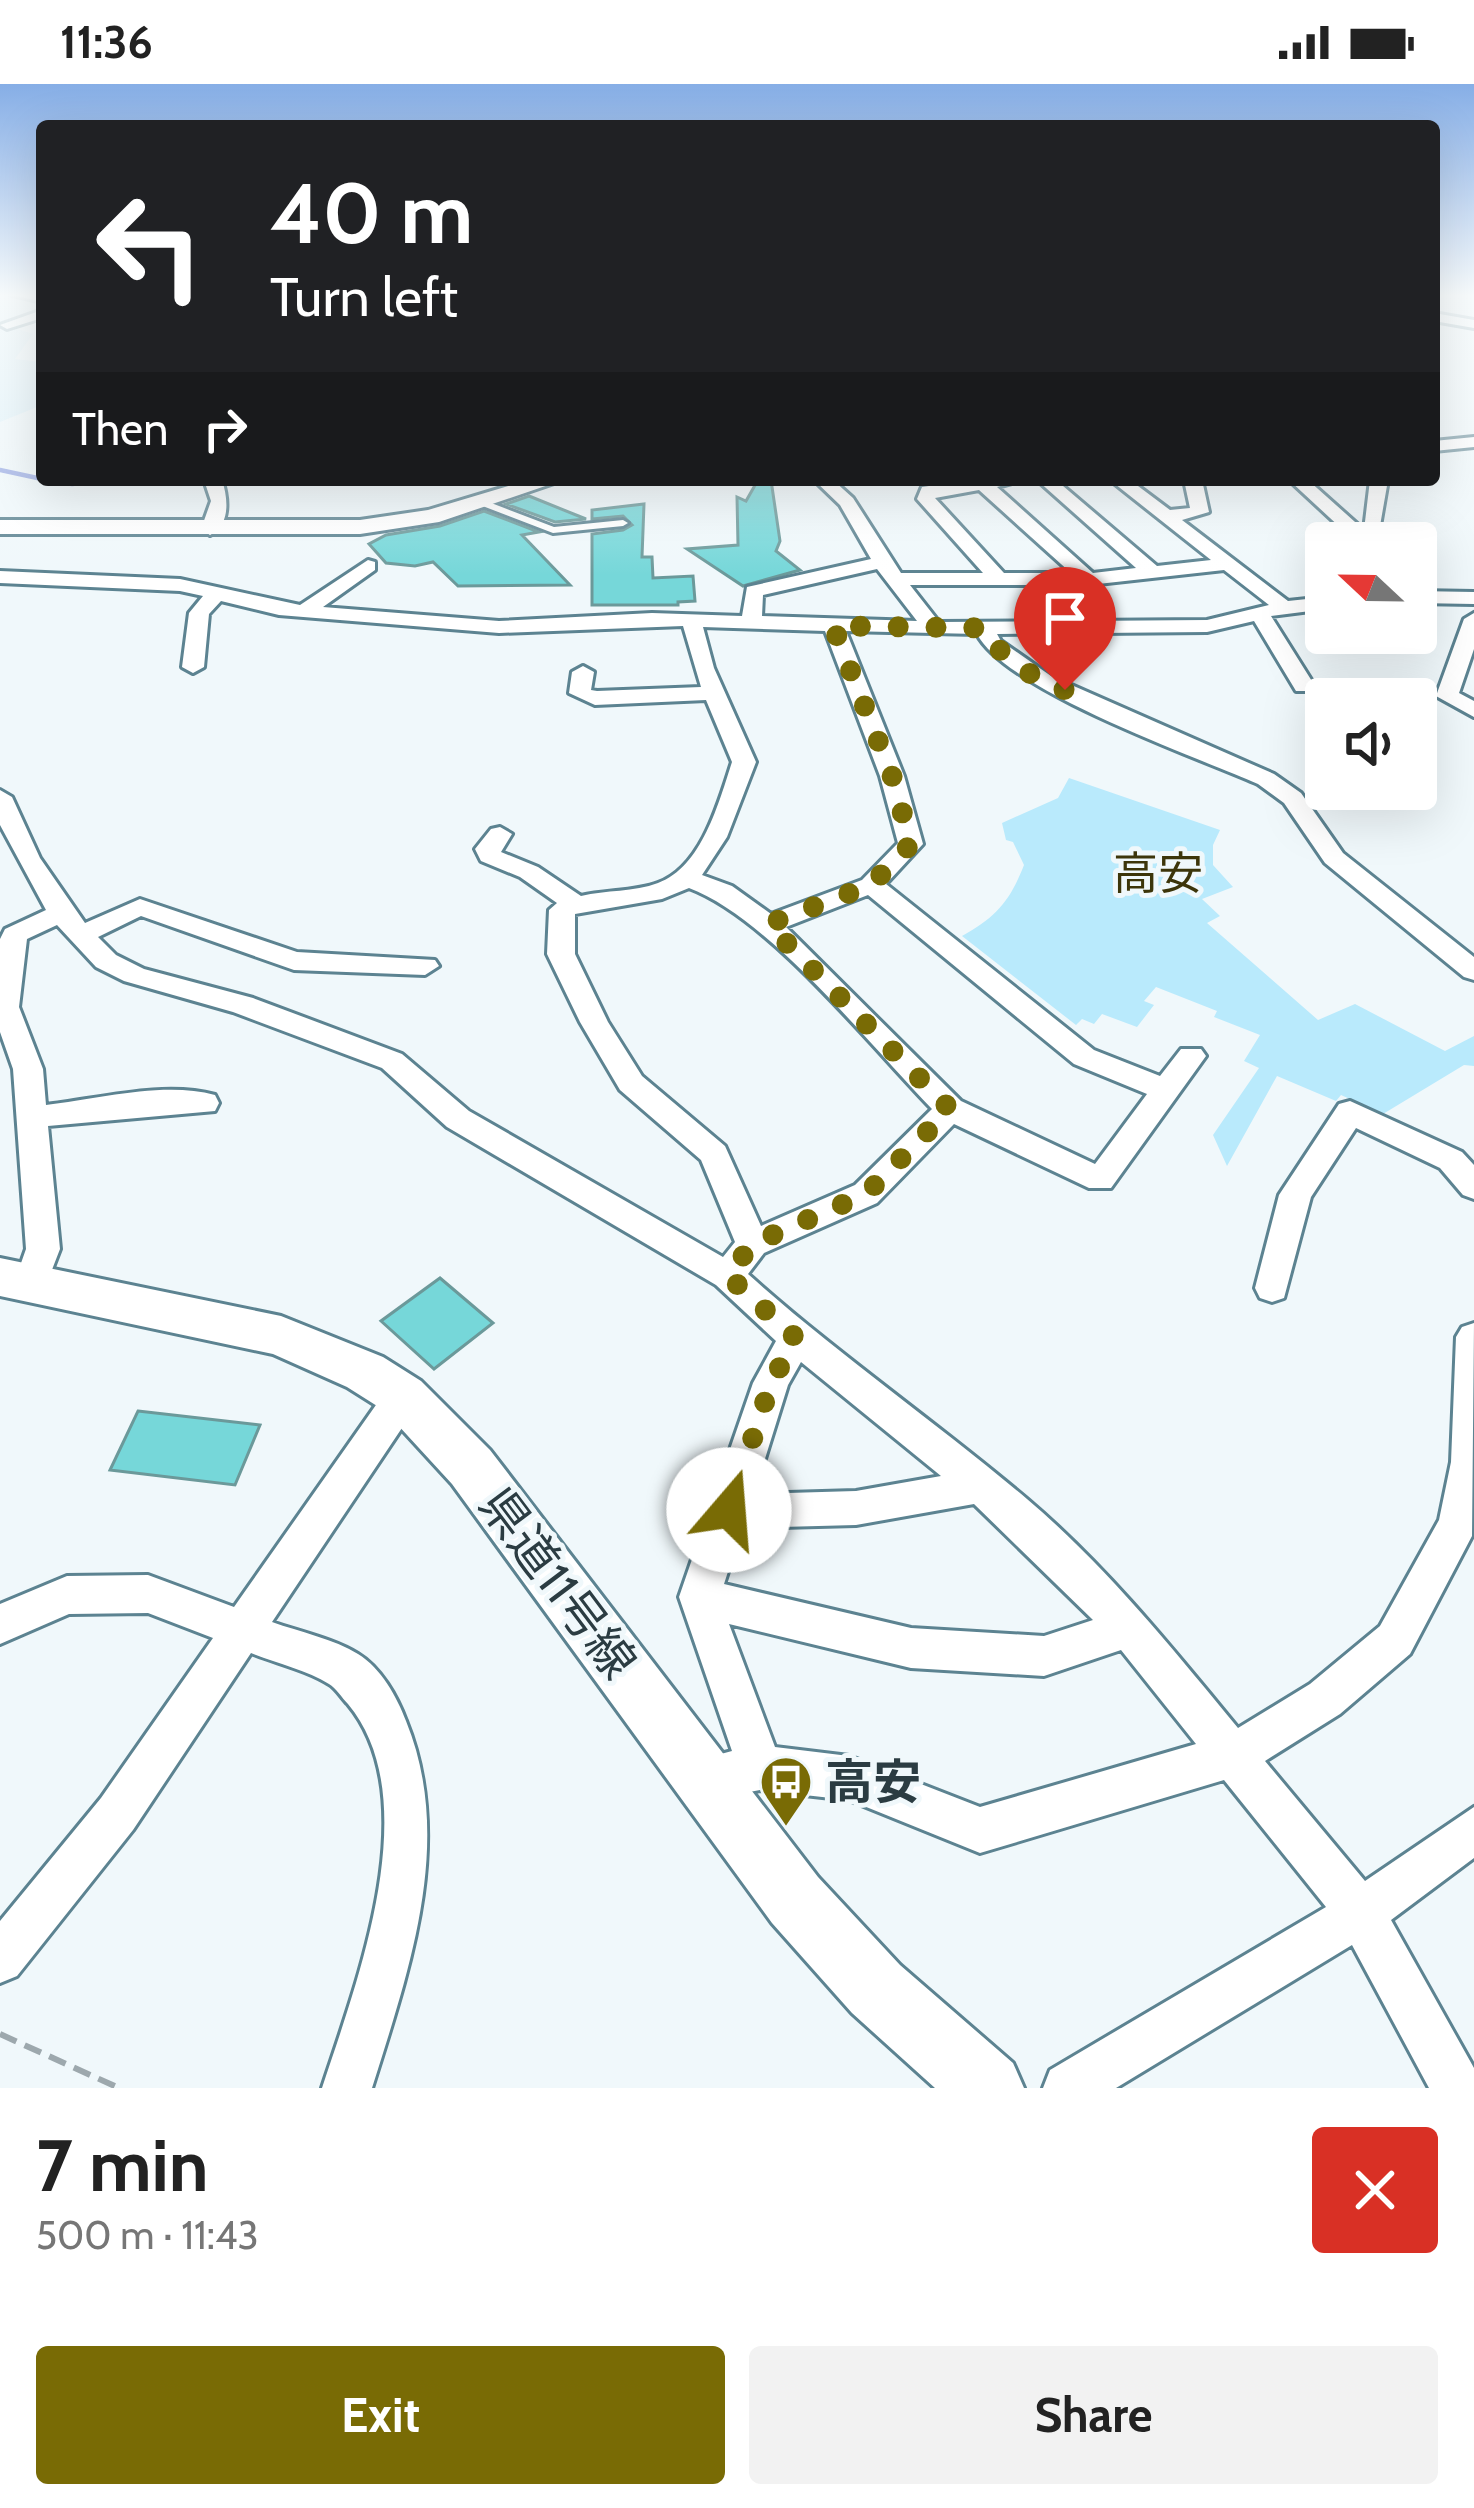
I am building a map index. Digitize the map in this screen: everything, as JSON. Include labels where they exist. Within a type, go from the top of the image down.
[{"type":"main road","name":"県道11号線","points":[[16,1280],[280,1336],[365,1372],[403,1396],[471,1467],[734,1773],[784,1885],[846,1959],[988,2088]]},
{"type":"street","points":[[1440,445],[1474,442]]},
{"type":"street","points":[[210,529],[220,501],[215,486]]},
{"type":"street","points":[[0,526],[359,527],[431,517],[534,486]]},
{"type":"street","points":[[830,486],[847,502],[882,562],[900,579],[933,628]]},
{"type":"street","points":[[957,486],[928,491],[926,499],[998,579]]},
{"type":"street","points":[[985,486],[1089,579]]},
{"type":"street","points":[[1053,486],[1152,572]]},
{"type":"street","points":[[1127,486],[1283,607]]},
{"type":"street","points":[[1167,516],[1200,512],[1194,486]]},
{"type":"street","points":[[1305,486],[1346,522]]},
{"type":"street","points":[[1374,522],[1378,486]]},
{"type":"street","points":[[751,622],[754,591],[882,562]]},
{"type":"street","points":[[900,579],[1089,579],[1231,564]]},
{"type":"street","points":[[304,611],[368,566]]},
{"type":"street","points":[[0,577],[180,585],[304,611],[499,627],[691,619],[933,628],[1207,626],[1305,605]]},
{"type":"street","points":[[193,667],[199,613],[216,594]]},
{"type":"street","points":[[1437,597],[1474,598]]},
{"type":"street","points":[[1258,613],[1304,686]]},
{"type":"street","points":[[691,619],[744,762],[729,808],[688,879],[665,891],[592,898],[562,910],[561,954],[631,1083],[714,1154],[752,1244]]},
{"type":"street","points":[[1474,619],[1448,696],[1474,710]]},
{"type":"street","points":[[768,924],[871,885],[911,844],[892,776],[833,626]]},
{"type":"street","points":[[984,628],[993,645],[1043,681],[1265,779],[1292,798],[1334,858],[1474,971]]},
{"type":"street","points":[[583,672],[580,693],[595,698],[716,693]]},
{"type":"street","points":[[0,797],[12,854],[106,961],[134,975],[244,1005],[392,1061],[458,1119],[728,1276],[796,1338],[981,1484],[1130,1628],[1236,1754],[1361,1913],[1457,2088]]},
{"type":"street","points":[[500,834],[488,849],[490,856],[530,872],[576,904]]},
{"type":"street","points":[[688,879],[724,892],[768,924],[950,1109],[1100,1180],[1191,1056]]},
{"type":"street","points":[[871,885],[1084,1057],[1166,1090]]},
{"type":"street","points":[[16,1280],[43,1249],[28,1069],[5,1007],[14,935],[22,928],[69,924],[140,908],[294,961],[424,966]]},
{"type":"street","points":[[34,1117],[158,1103],[204,1103]]},
{"type":"street","points":[[728,1276],[752,1244],[866,1194],[950,1109]]},
{"type":"street","points":[[1272,1288],[1295,1196],[1349,1112],[1462,1157],[1474,1187]]},
{"type":"street","points":[[796,1338],[771,1383],[699,1597],[734,1773],[849,1778],[980,1830],[1236,1754],[1325,1699],[1396,1640],[1458,1523],[1470,1462],[1474,1337]]},
{"type":"street","points":[[0,1959],[117,1814],[403,1396]]},
{"type":"street","points":[[729,1510],[793,1516],[868,1510],[981,1484]]},
{"type":"street","points":[[0,1624],[67,1595],[148,1594],[346,1670],[373,1692],[399,1746],[407,1831],[387,1961],[347,2088]]},
{"type":"street","points":[[699,1597],[911,1648],[1044,1656],[1130,1628]]},
{"type":"street","points":[[1068,2088],[1361,1913],[1474,1830]]},
{"type":"lane","points":[[483,503],[553,530],[623,523]]},
{"type":"path","points":[[0,2034],[119,2088]]},
{"type":"shaded area","points":[[0,388],[36,388],[36,407],[0,422]]},
{"type":"shaded area","points":[[1069,778],[1220,830],[1213,845],[1213,865],[1233,887],[1202,899],[1220,916],[1207,923],[1318,1020],[1355,1004],[1445,1051],[1474,1036],[1474,1066],[1464,1065],[1383,1114],[1341,1095],[1336,1101],[1277,1076],[1227,1166],[1213,1135],[1259,1068],[1244,1061],[1260,1035],[1214,1017],[1217,1011],[1156,987],[1144,1001],[1154,1005],[1137,1027],[1102,1014],[1094,1024],[1082,1019],[1076,1025],[962,936],[1001,907],[1024,865],[1013,842],[1006,840],[1002,823],[1058,798]]},
{"type":"building","points":[[755,486],[772,486],[780,541],[776,551],[800,570],[743,586],[687,549],[738,545],[737,497],[746,501]]},
{"type":"building","points":[[529,496],[586,519],[555,522],[506,504]]},
{"type":"building","points":[[644,504],[642,557],[652,557],[653,578],[693,576],[695,601],[592,605],[592,534],[632,525],[623,516],[592,519],[592,510]]},
{"type":"building","points":[[484,511],[539,532],[522,535],[570,585],[458,586],[433,562],[415,566],[386,563],[369,544],[386,535],[440,526]]},
{"type":"building","points":[[440,1278],[493,1323],[434,1369],[381,1321]]},
{"type":"building","points":[[138,1411],[260,1425],[235,1485],[110,1470]]},
{"type":"waterway","points":[[0,470],[36,478]]},
{"type":"place","name":"高安","points":[[786,1828]]},
{"type":"district","name":"高安","points":[[1158,873]]},
{"type":"route","points":[[729,1510],[771,1383],[796,1338],[728,1276],[752,1244],[866,1194],[950,1109],[768,924],[871,885],[911,844],[892,776],[833,626],[984,628],[993,645],[1013,663],[1065,690]]}]
